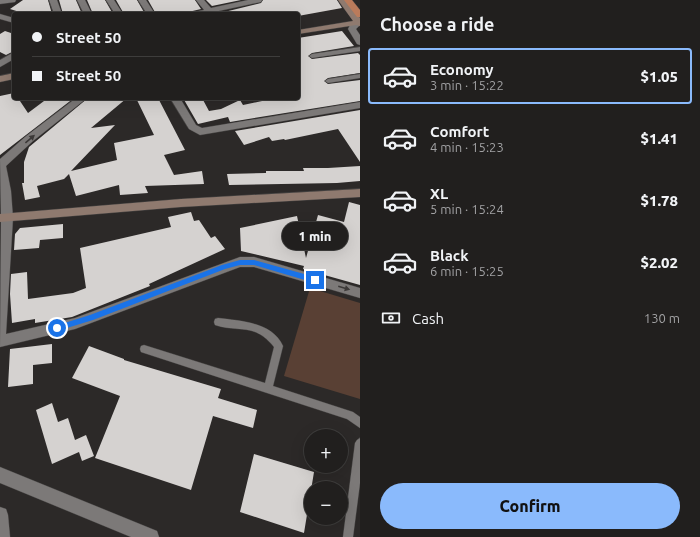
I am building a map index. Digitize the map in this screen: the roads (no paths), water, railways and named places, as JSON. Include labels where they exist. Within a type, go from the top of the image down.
[{"type":"highway","points":[[348,0],[358,19]]},
{"type":"street","points":[[0,2],[12,0]]},
{"type":"street","points":[[53,0],[57,12]]},
{"type":"street","points":[[81,0],[87,12]]},
{"type":"street","points":[[110,0],[118,12]]},
{"type":"street","points":[[142,0],[150,12]]},
{"type":"street","points":[[200,0],[209,12]]},
{"type":"street","points":[[212,12],[231,3],[258,0]]},
{"type":"street","points":[[342,0],[358,19]]},
{"type":"street","points":[[0,16],[12,20]]},
{"type":"street","points":[[300,31],[316,26],[358,19]]},
{"type":"street","points":[[358,19],[352,29],[360,42]]},
{"type":"street","points":[[300,26],[316,26]]},
{"type":"street","points":[[0,64],[12,56]]},
{"type":"street","points":[[0,79],[12,76]]},
{"type":"street","points":[[0,86],[12,83]]},
{"type":"street","points":[[0,332],[3,218],[6,191],[0,164],[79,100]]},
{"type":"street","points":[[176,100],[192,127],[200,132],[360,105]]},
{"type":"street","points":[[3,218],[181,203],[360,193]]},
{"type":"street","points":[[0,341],[75,323],[240,262],[254,262],[360,293]]},
{"type":"street","points":[[0,475],[152,537]]},
{"type":"street","points":[[0,515],[2,537]]},
{"type":"lane","points":[[312,56],[360,49]]},
{"type":"lane","points":[[328,81],[360,76]]},
{"type":"lane","points":[[218,322],[253,327],[272,336],[279,346],[268,388]]},
{"type":"lane","points":[[144,349],[350,415],[360,423]]},
{"type":"lane","points":[[348,537],[360,443]]}]
